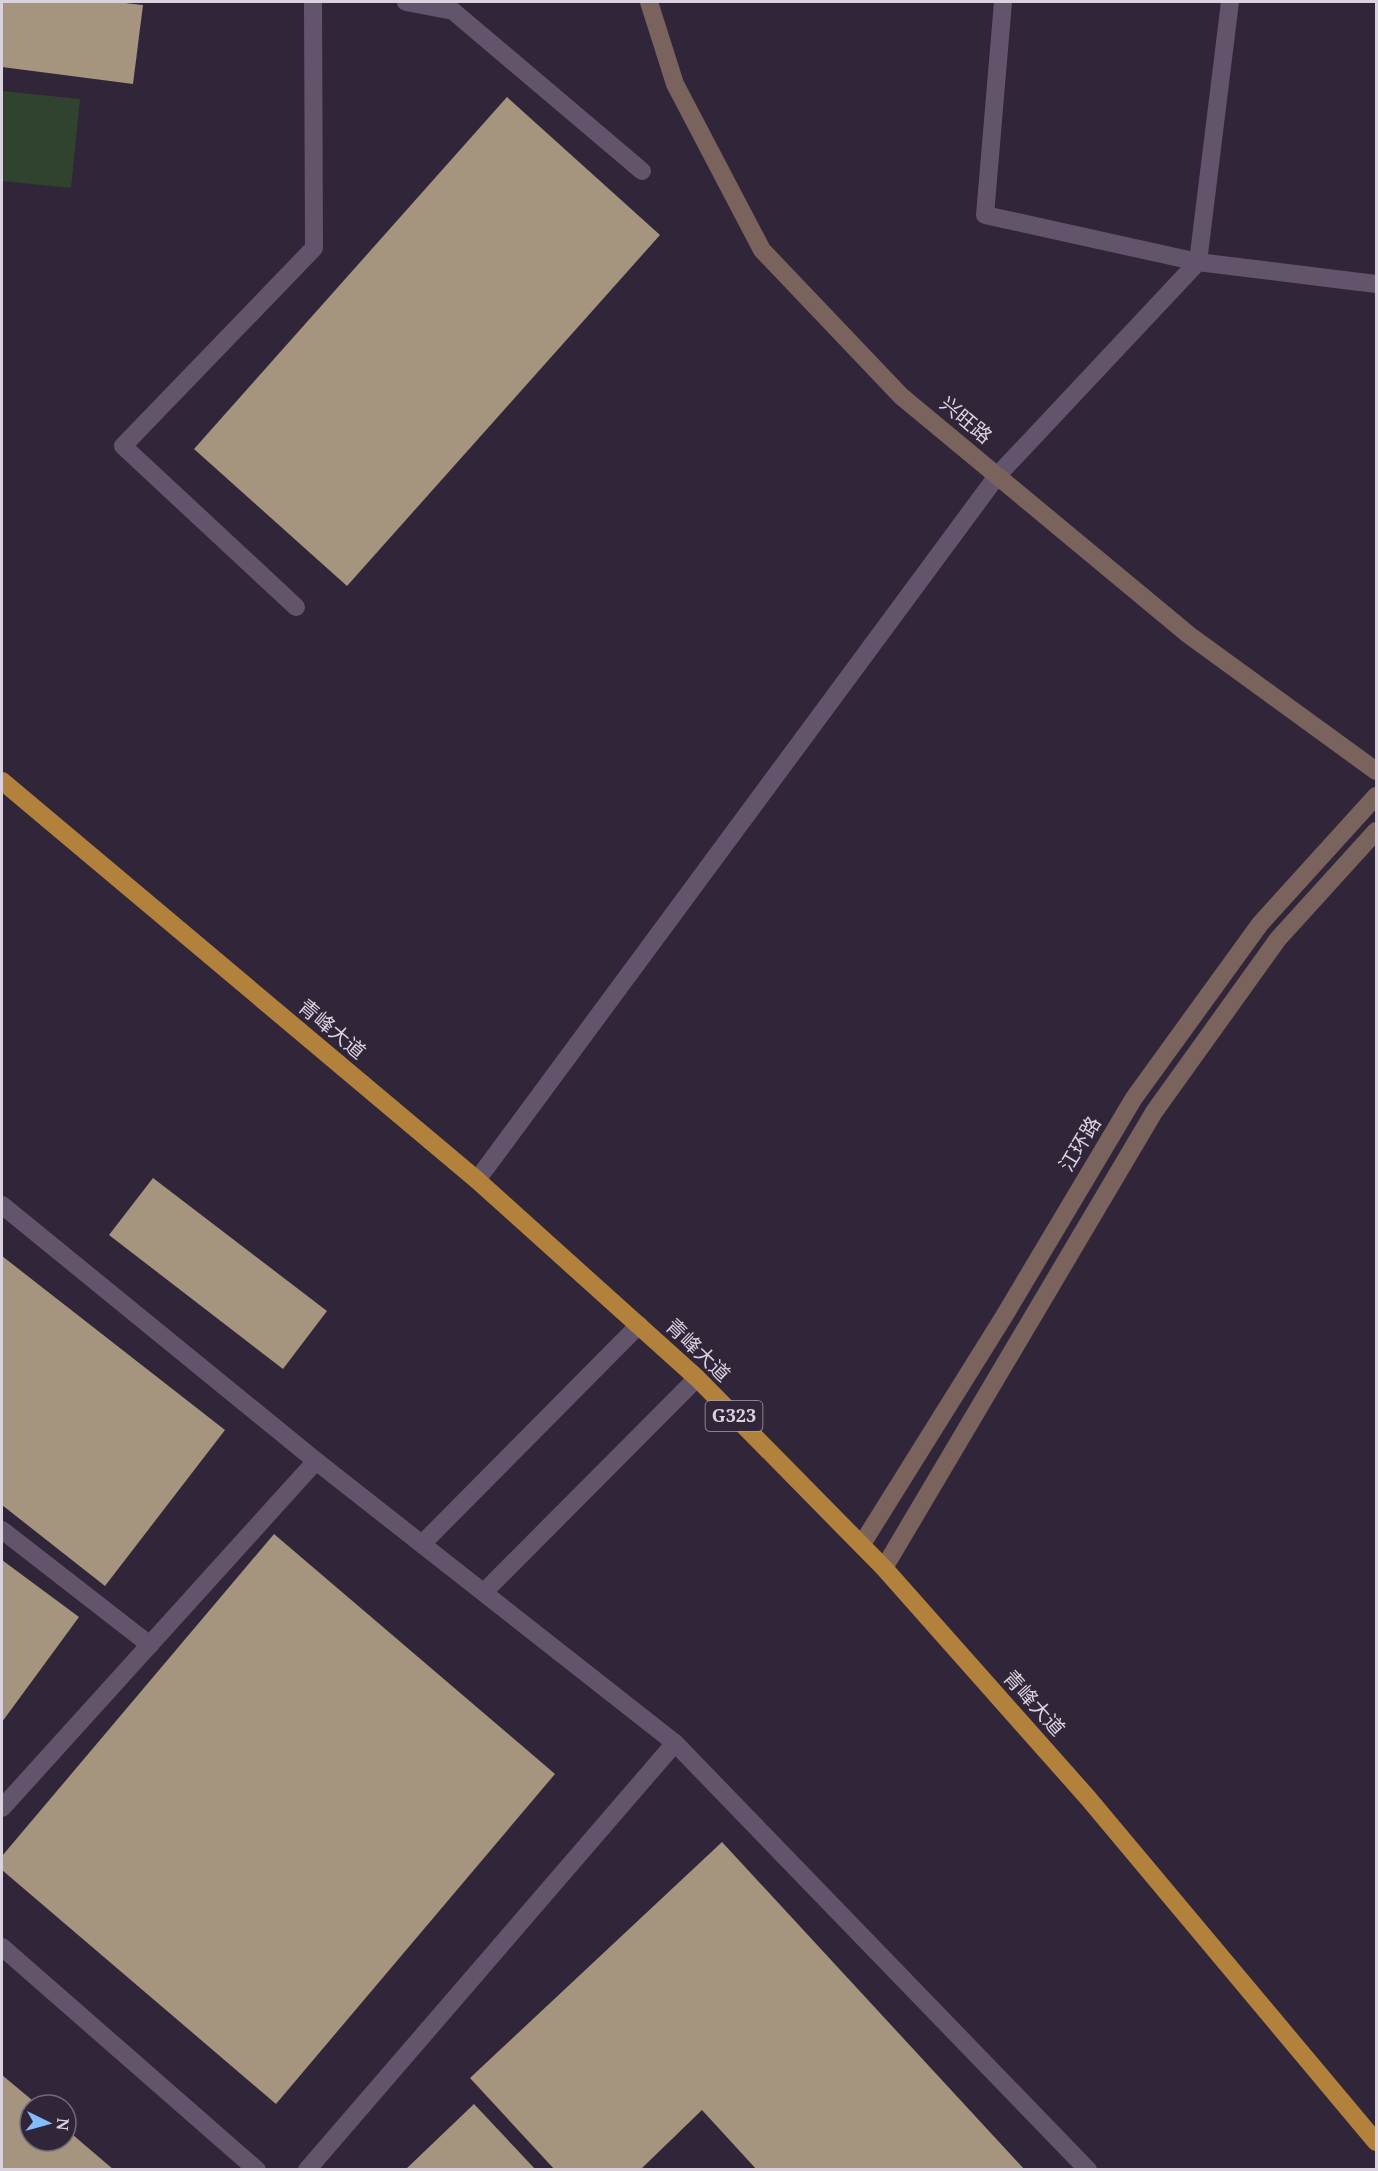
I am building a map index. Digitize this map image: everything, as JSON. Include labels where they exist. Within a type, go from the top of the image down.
[{"type":"highway","name":"青峰大道","points":[[2,781],[477,1180],[697,1378],[884,1568],[1088,1798],[1377,2142]]},
{"type":"street","points":[[296,607],[123,446],[314,248],[313,2]]},
{"type":"street","points":[[406,2],[453,11],[642,171]]},
{"type":"street","name":"兴旺路","points":[[649,2],[675,84],[762,250],[901,396],[1190,635],[1377,771]]},
{"type":"street","points":[[1003,2],[985,215],[1198,262],[1377,284]]},
{"type":"street","points":[[477,1180],[997,476],[1198,262],[1230,2]]},
{"type":"street","name":"江环路","points":[[862,1544],[1003,1318],[1134,1098],[1260,924],[1377,796]]},
{"type":"street","points":[[884,1568],[1154,1112],[1278,939],[1377,831]]},
{"type":"street","points":[[2,1205],[316,1461],[675,1743],[1088,2169]]},
{"type":"street","points":[[422,1544],[639,1325]]},
{"type":"street","points":[[484,1592],[697,1378]]},
{"type":"street","points":[[2,1808],[316,1461]]},
{"type":"street","points":[[2,1530],[150,1645]]},
{"type":"street","points":[[308,2169],[675,1743]]},
{"type":"street","points":[[2,1947],[256,2169]]},
{"type":"green space","points":[[2,91],[80,99],[71,188],[2,181]]},
{"type":"building","points":[[2,2],[116,2],[143,5],[133,84],[2,67]]},
{"type":"building","points":[[507,97],[660,235],[347,586],[194,449]]},
{"type":"building","points":[[153,1178],[327,1311],[283,1369],[109,1235]]},
{"type":"building","points":[[2,1256],[225,1430],[105,1586],[2,1505]]},
{"type":"building","points":[[274,1534],[555,1774],[276,2104],[2,1870],[2,1856]]},
{"type":"building","points":[[2,1560],[79,1617],[2,1722]]},
{"type":"building","points":[[722,1842],[1025,2170],[757,2170],[702,2110],[640,2170],[555,2170],[470,2078]]},
{"type":"building","points":[[2,2075],[24,2093],[18,2093],[18,2153],[78,2153],[78,2139],[114,2170],[2,2170]]},
{"type":"building","points":[[474,2104],[536,2170],[405,2170]]}]
